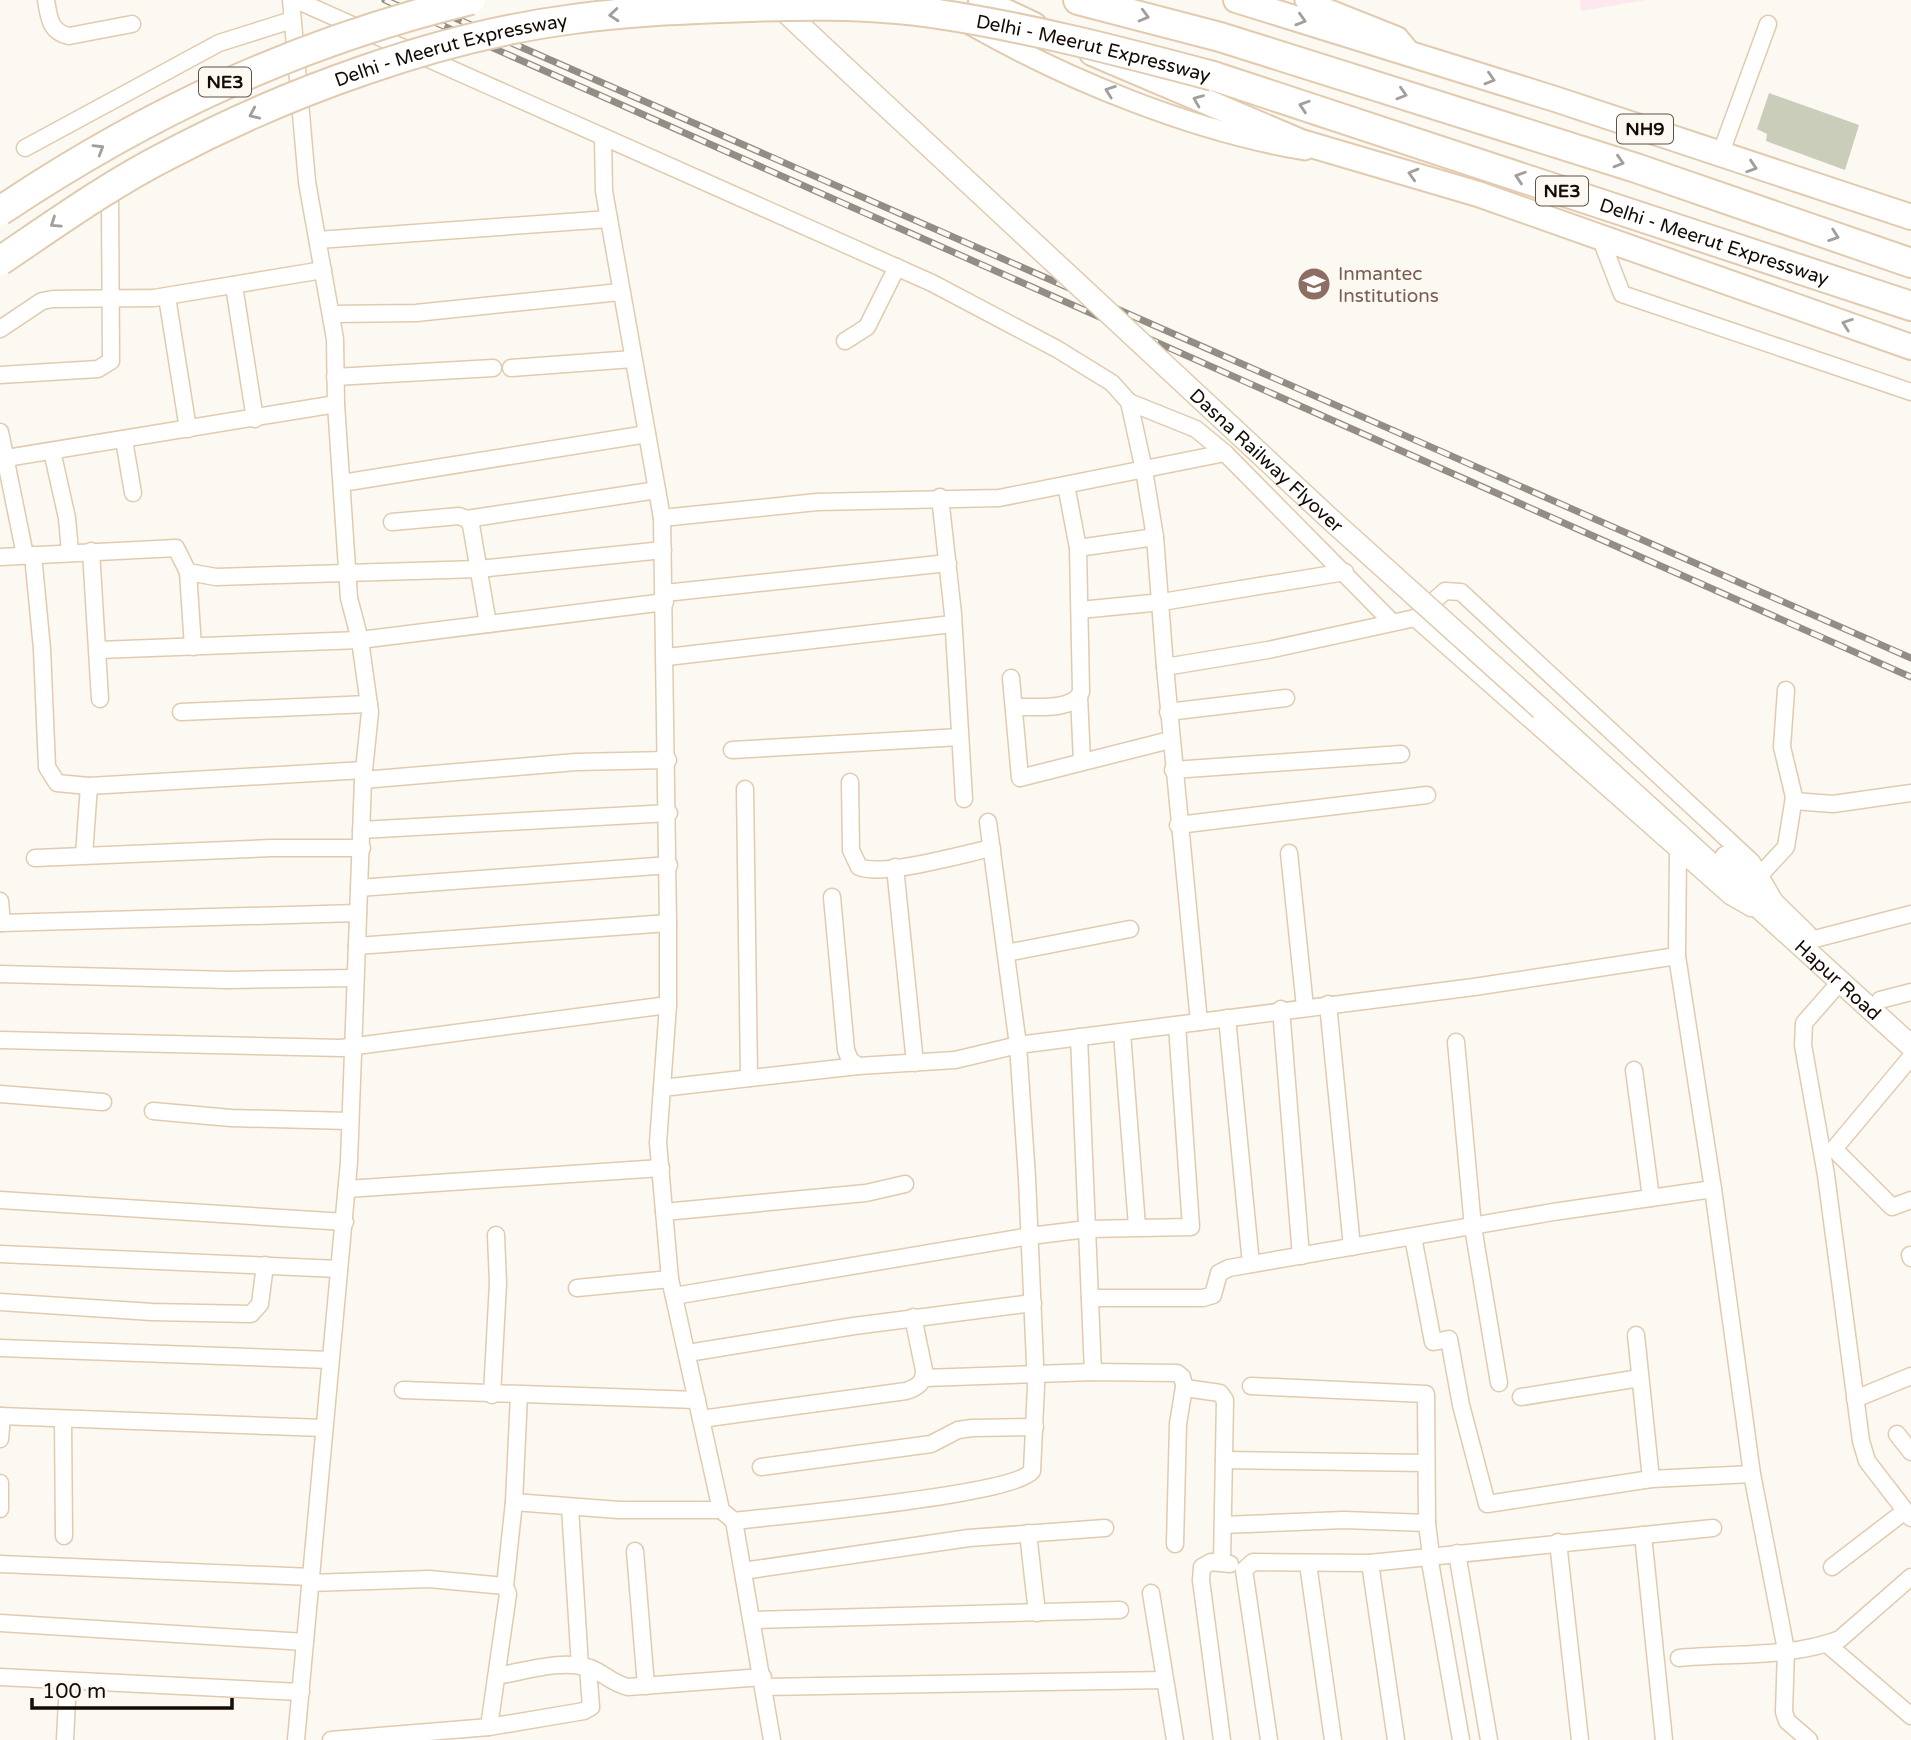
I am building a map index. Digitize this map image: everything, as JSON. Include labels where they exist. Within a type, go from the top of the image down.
[{"type":"highway","name":"NE3","points":[[0,211],[132,130],[225,82],[323,43],[393,19],[471,0]]},
{"type":"highway","points":[[981,0],[1154,82],[1301,142],[1478,194],[1911,347]]},
{"type":"highway","name":"NE3","points":[[1077,0],[1220,37],[1636,168],[1911,263]]},
{"type":"highway","name":"NH9","points":[[1236,0],[1911,217]]},
{"type":"highway","name":"Delhi - Meerut Expressway","points":[[0,261],[77,209],[168,155],[262,110],[434,49],[574,19],[751,6],[882,8],[937,13],[1099,45],[1213,76],[1911,306]]},
{"type":"main road","name":"Dasna Railway Flyover","points":[[774,0],[1329,518],[1727,867]]},
{"type":"main road","name":"Dasna Railway Flyover","points":[[794,0],[1770,909]]},
{"type":"main road","name":"Hapur Road","points":[[1770,909],[1811,940],[1911,1027]]},
{"type":"main road","name":"Hapur Road","points":[[1770,909],[1840,982],[1911,1046]]},
{"type":"street","points":[[46,0],[48,17],[59,34],[69,36],[132,24]]},
{"type":"street","points":[[290,0],[307,181],[331,314],[349,598],[360,640],[369,704],[363,775],[345,1222],[296,1740]]},
{"type":"street","points":[[296,0],[897,267],[1057,349],[1112,383],[1129,402],[1196,429],[1225,453],[1392,622]]},
{"type":"street","points":[[926,0],[1021,54],[1093,85],[1255,142],[1364,160]]},
{"type":"street","points":[[1305,0],[1398,37],[1413,55]]},
{"type":"street","points":[[25,148],[219,43],[292,20]]},
{"type":"street","points":[[1720,155],[1768,24]]},
{"type":"street","points":[[603,137],[604,191],[608,219],[662,518],[669,813],[668,1005],[658,1143],[660,1168],[670,1279],[720,1510]]},
{"type":"street","points":[[0,375],[105,367],[111,361],[110,201]]},
{"type":"street","points":[[317,240],[608,219]]},
{"type":"street","points":[[1600,237],[1622,294],[1911,392]]},
{"type":"street","points":[[845,341],[867,327],[897,267]]},
{"type":"street","points":[[0,329],[42,301],[167,297],[323,270]]},
{"type":"street","points":[[234,286],[255,419]]},
{"type":"street","points":[[331,314],[416,313],[620,292]]},
{"type":"street","points":[[167,297],[188,429]]},
{"type":"street","points":[[511,368],[633,359]]},
{"type":"street","points":[[335,377],[493,368]]},
{"type":"street","points":[[1129,402],[1155,537],[1170,740],[1199,1021]]},
{"type":"street","points":[[2,458],[336,404]]},
{"type":"street","points":[[0,432],[2,458],[29,555],[42,649],[47,767],[57,783],[89,786],[363,775],[576,762],[668,760]]},
{"type":"street","points":[[342,483],[647,433]]},
{"type":"street","points":[[124,440],[133,494]]},
{"type":"street","points":[[52,451],[67,518],[70,552]]},
{"type":"street","points":[[662,518],[817,502],[940,497],[999,498],[1225,453]]},
{"type":"street","points":[[1066,485],[1077,548],[1082,762]]},
{"type":"street","points":[[392,522],[459,516],[467,519],[657,491]]},
{"type":"street","points":[[940,497],[948,564],[964,799]]},
{"type":"street","points":[[467,519],[471,525],[488,624]]},
{"type":"street","points":[[1077,548],[1155,537]]},
{"type":"street","points":[[0,557],[176,548],[188,572],[193,647]]},
{"type":"street","points":[[188,572],[216,577],[478,569],[663,550]]},
{"type":"street","points":[[91,551],[100,699]]},
{"type":"street","points":[[98,650],[360,640],[665,598],[948,564]]},
{"type":"street","points":[[1080,610],[1161,602],[1345,572]]},
{"type":"street","points":[[1165,667],[1268,650],[1415,618],[1445,591],[1461,592],[1723,834],[1761,874],[1770,909]]},
{"type":"street","points":[[1415,618],[1730,896],[1770,909]]},
{"type":"street","points":[[667,657],[952,624]]},
{"type":"street","points":[[1011,678],[1020,778],[1170,740]]},
{"type":"street","points":[[1761,874],[1786,847],[1794,801],[1795,793],[1782,747],[1786,690]]},
{"type":"street","points":[[1014,706],[1066,705],[1080,696]]},
{"type":"street","points":[[1168,712],[1286,698]]},
{"type":"street","points":[[181,712],[369,704]]},
{"type":"street","points":[[732,750],[960,737]]},
{"type":"street","points":[[1173,770],[1401,754]]},
{"type":"street","points":[[850,782],[851,850],[859,867],[869,871],[992,848]]},
{"type":"street","points":[[83,855],[89,786]]},
{"type":"street","points":[[745,789],[749,1078]]},
{"type":"street","points":[[1794,801],[1833,804],[1911,793]]},
{"type":"street","points":[[1178,825],[1427,795]]},
{"type":"street","points":[[361,830],[669,813]]},
{"type":"street","points":[[734,1521],[983,1490],[1017,1482],[1027,1478],[1032,1471],[1036,1375],[1018,1045],[988,822]]},
{"type":"street","points":[[35,858],[271,848],[362,848]]},
{"type":"street","points":[[1678,852],[1677,956],[1713,1189],[1752,1474],[1786,1650],[1784,1712],[1787,1721],[1809,1740]]},
{"type":"street","points":[[1289,853],[1305,1007]]},
{"type":"street","points":[[359,888],[668,865]]},
{"type":"street","points":[[895,867],[915,1063]]},
{"type":"street","points":[[832,897],[846,1050],[850,1060],[858,1066]]},
{"type":"street","points":[[0,901],[1,923],[358,914]]},
{"type":"street","points":[[1811,940],[1911,914]]},
{"type":"street","points":[[356,946],[668,923]]},
{"type":"street","points":[[1006,953],[1130,929]]},
{"type":"street","points":[[662,1088],[858,1066],[955,1060],[1018,1045],[1122,1033],[1281,1009],[1474,987],[1677,956]]},
{"type":"street","points":[[0,974],[228,980],[355,978]]},
{"type":"street","points":[[1832,1567],[1908,1515],[1867,1461],[1855,1399],[1826,1175],[1803,1045],[1804,1023],[1840,982]]},
{"type":"street","points":[[1880,1000],[1911,992]]},
{"type":"street","points":[[1328,1004],[1352,1247]]},
{"type":"street","points":[[0,1040],[352,1046],[668,1005]]},
{"type":"street","points":[[1281,1009],[1301,1256]]},
{"type":"street","points":[[1227,1018],[1251,1264]]},
{"type":"street","points":[[674,1296],[1087,1228],[1191,1227],[1177,1025]]},
{"type":"street","points":[[1122,1033],[1137,1226]]},
{"type":"street","points":[[1079,1037],[1093,1372]]},
{"type":"street","points":[[1456,1042],[1473,1227],[1499,1382]]},
{"type":"street","points":[[1911,1057],[1834,1149],[1892,1207],[1911,1200]]},
{"type":"street","points":[[1634,1070],[1651,1198]]},
{"type":"street","points":[[0,1094],[103,1102]]},
{"type":"street","points":[[153,1111],[231,1118],[349,1121]]},
{"type":"street","points":[[347,1189],[660,1168]]},
{"type":"street","points":[[664,1212],[866,1193],[905,1184]]},
{"type":"street","points":[[1090,1298],[1203,1298],[1213,1294],[1219,1273],[1251,1264],[1713,1189]]},
{"type":"street","points":[[0,1200],[345,1222]]},
{"type":"street","points":[[492,1395],[498,1283],[496,1236]]},
{"type":"street","points":[[1413,1237],[1433,1342],[1449,1339],[1461,1405],[1487,1504],[1651,1479],[1752,1474]]},
{"type":"street","points":[[0,1254],[339,1269]]},
{"type":"street","points":[[0,1302],[152,1312],[251,1314],[260,1304],[265,1265]]},
{"type":"street","points":[[577,1288],[670,1279]]},
{"type":"street","points":[[688,1353],[914,1317],[1032,1303]]},
{"type":"street","points":[[701,1419],[906,1391],[918,1386],[924,1378],[914,1317]]},
{"type":"street","points":[[1636,1335],[1651,1479]]},
{"type":"street","points":[[0,1348],[330,1360]]},
{"type":"street","points":[[924,1378],[1093,1372],[1177,1373],[1182,1377],[1184,1387],[1178,1424],[1175,1544]]},
{"type":"street","points":[[1855,1399],[1911,1376]]},
{"type":"street","points":[[1521,1396],[1640,1378]]},
{"type":"street","points":[[1251,1385],[1426,1394],[1427,1523],[1430,1556],[1461,1740]]},
{"type":"street","points":[[1184,1387],[1214,1392],[1224,1398],[1222,1563]]},
{"type":"street","points":[[403,1390],[492,1395],[697,1399]]},
{"type":"street","points":[[489,1727],[508,1594],[505,1586],[514,1502],[519,1395]]},
{"type":"street","points":[[0,1439],[1,1416],[324,1428]]},
{"type":"street","points":[[63,1419],[64,1536]]},
{"type":"street","points":[[761,1467],[931,1444],[958,1430],[1035,1427]]},
{"type":"street","points":[[1897,1434],[1911,1452]]},
{"type":"street","points":[[1224,1460],[1426,1463]]},
{"type":"street","points":[[0,1483],[0,1508]]},
{"type":"street","points":[[514,1502],[570,1507],[720,1510],[734,1521],[772,1740]]},
{"type":"street","points":[[331,1740],[489,1727],[591,1707],[584,1667],[570,1507]]},
{"type":"street","points":[[1223,1525],[1345,1520],[1427,1523]]},
{"type":"street","points":[[743,1571],[969,1538],[1105,1528]]},
{"type":"street","points":[[1222,1740],[1200,1580],[1202,1567],[1211,1562],[1247,1565],[1253,1562],[1370,1563],[1713,1528]]},
{"type":"street","points":[[1028,1533],[1037,1613]]},
{"type":"street","points":[[1643,1535],[1664,1740]]},
{"type":"street","points":[[1558,1542],[1580,1740]]},
{"type":"street","points":[[635,1551],[646,1686]]},
{"type":"street","points":[[1457,1553],[1489,1740]]},
{"type":"street","points":[[1370,1563],[1396,1740]]},
{"type":"street","points":[[0,1564],[311,1580],[429,1579],[505,1586]]},
{"type":"street","points":[[1308,1564],[1333,1740]]},
{"type":"street","points":[[1247,1565],[1244,1570],[1269,1740]]},
{"type":"street","points":[[1679,1658],[1786,1650],[1827,1644],[1840,1639],[1909,1581]]},
{"type":"street","points":[[1151,1593],[1175,1740]]},
{"type":"street","points":[[753,1620],[1120,1610]]},
{"type":"street","points":[[0,1623],[305,1642]]},
{"type":"street","points":[[1827,1644],[1911,1716]]},
{"type":"street","points":[[497,1676],[558,1666],[584,1667],[610,1683],[628,1687],[763,1682],[1165,1680]]},
{"type":"street","points":[[0,1677],[301,1692]]},
{"type":"street","points":[[65,1740],[68,1681]]},
{"type":"shaded area","points":[[1580,0],[1646,0],[1581,11]]},
{"type":"green space","points":[[1769,93],[1859,125],[1845,170],[1766,141],[1767,134],[1757,129]]},
{"type":"railway","points":[[385,0],[1911,677]]},
{"type":"railway","points":[[414,0],[1911,658]]},
{"type":"place","name":"Inmantec Institutions","points":[[1314,284]]}]
